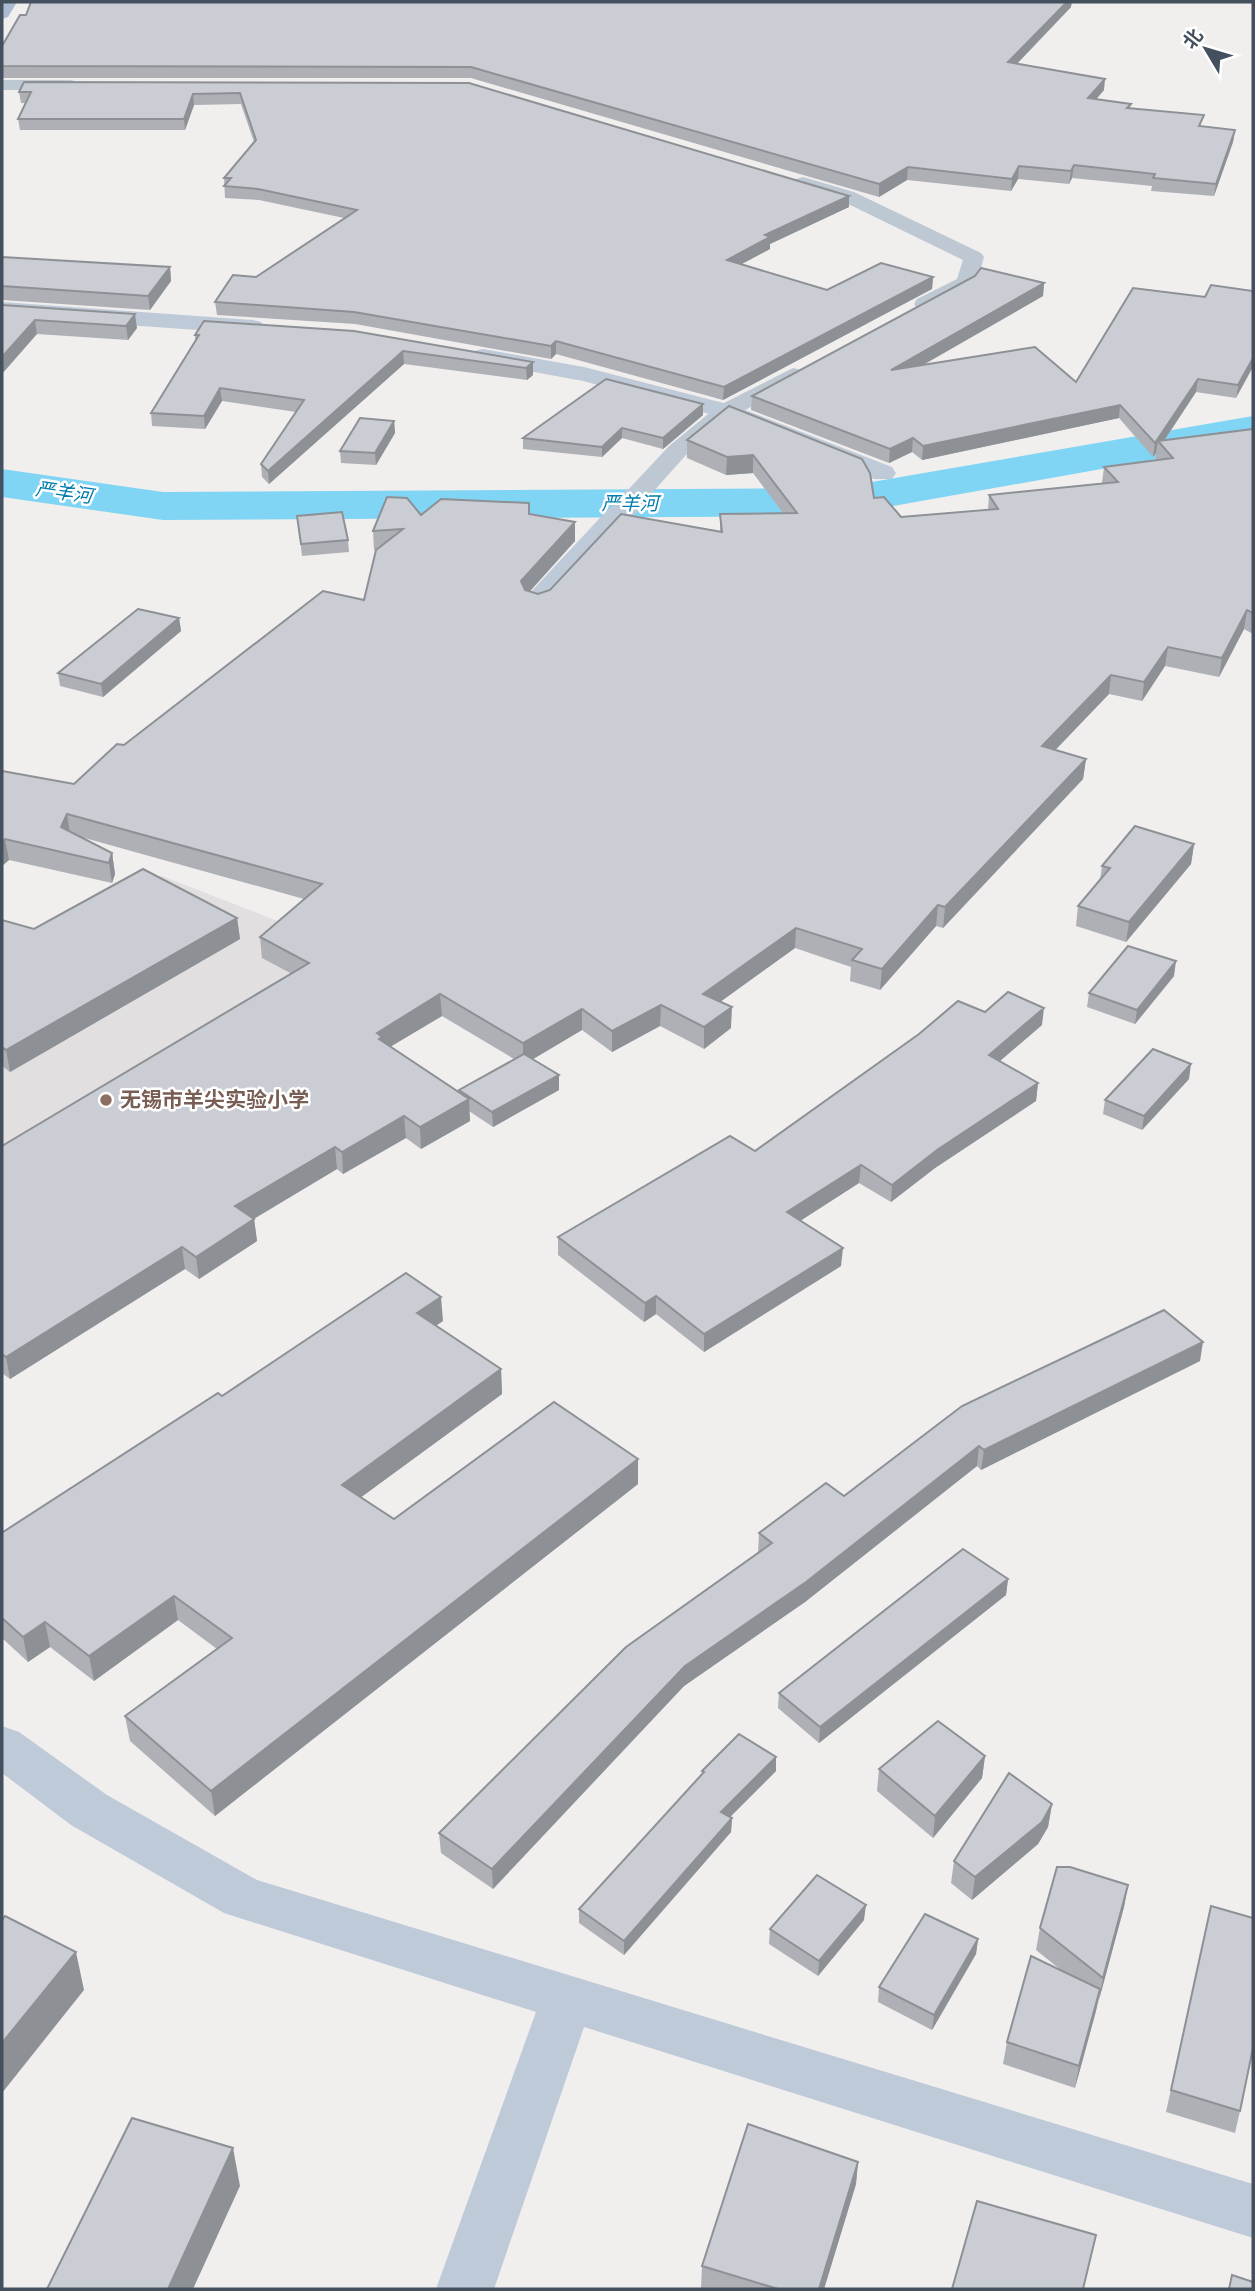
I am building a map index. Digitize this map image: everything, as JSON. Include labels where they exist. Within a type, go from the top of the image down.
[{"type":"main road","points":[[2,13],[8,2]]},
{"type":"street","points":[[2,85],[98,85]]},
{"type":"street","points":[[782,177],[847,196],[974,257],[966,282],[906,314]]},
{"type":"street","points":[[2,309],[273,328]]},
{"type":"street","points":[[463,353],[584,374],[726,411],[883,473]]},
{"type":"street","points":[[538,601],[677,451],[726,411],[810,366]]},
{"type":"street","points":[[2,1746],[89,1810],[242,1897],[1253,2211]]},
{"type":"street","points":[[465,2289],[568,1997]]},
{"type":"shaded area","name":"无锡市羊尖实验小学","points":[[162,876],[417,975],[2,1225],[2,965]]},
{"type":"building","points":[[31,2],[1067,2],[1008,62],[1105,79],[1088,98],[1131,104],[1127,108],[1204,115],[1199,126],[1235,130],[1216,184],[1153,178],[1155,174],[1074,165],[1071,171],[1019,166],[1012,179],[908,167],[879,184],[471,67],[2,66],[2,46],[20,15],[26,15]]},
{"type":"building","points":[[24,82],[469,83],[849,196],[765,235],[770,237],[727,260],[827,290],[881,263],[933,277],[724,387],[556,341],[551,346],[354,312],[215,302],[233,275],[256,277],[357,210],[258,189],[224,186],[231,178],[224,178],[256,140],[240,93],[193,94],[184,119],[18,119],[31,92],[19,92]]},
{"type":"building","points":[[2,257],[170,267],[148,296],[2,286]]},
{"type":"building","points":[[981,268],[1044,283],[891,370],[1035,347],[1076,382],[1133,288],[1205,297],[1211,285],[1253,291],[1253,358],[1238,385],[1198,379],[1155,443],[1120,405],[923,446],[913,438],[890,449],[752,396],[975,276]]},
{"type":"building","points":[[2,305],[135,314],[126,326],[35,320],[2,357]]},
{"type":"building","points":[[204,321],[354,331],[533,362],[526,368],[403,351],[268,471],[261,464],[304,400],[220,388],[204,416],[151,413],[199,335],[195,335]]},
{"type":"building","points":[[606,379],[703,404],[663,438],[622,428],[602,447],[523,438]]},
{"type":"building","points":[[729,406],[862,459],[870,473],[874,498],[884,497],[901,517],[998,509],[989,495],[1118,482],[1104,467],[1173,458],[1158,441],[1253,429],[1253,613],[1247,610],[1222,658],[1168,647],[1144,682],[1111,675],[1042,746],[1086,759],[945,907],[938,905],[882,969],[852,960],[862,949],[796,928],[703,994],[732,1007],[704,1027],[661,1005],[612,1031],[582,1009],[523,1043],[440,994],[377,1033],[382,1037],[379,1039],[469,1099],[420,1127],[404,1116],[342,1152],[335,1147],[235,1206],[254,1219],[196,1257],[182,1247],[6,1357],[2,1354],[2,1146],[309,963],[260,937],[322,884],[67,814],[61,827],[112,853],[109,863],[5,839],[2,842],[2,771],[74,784],[117,744],[124,745],[323,591],[364,600],[376,550],[403,529],[373,531],[387,497],[407,498],[421,515],[441,499],[529,503],[529,514],[575,522],[521,581],[525,590],[538,594],[550,590],[621,514],[722,532],[720,514],[797,513],[753,455],[727,457],[687,440]]},
{"type":"building","points":[[360,418],[394,421],[375,453],[340,451]]},
{"type":"building","points":[[342,512],[348,540],[301,544],[297,516]]},
{"type":"building","points":[[138,609],[179,618],[101,684],[58,673]]},
{"type":"building","points":[[1135,826],[1194,844],[1129,922],[1078,906],[1110,868],[1102,866]]},
{"type":"building","points":[[143,869],[237,918],[6,1050],[2,1047],[2,920],[34,929]]},
{"type":"building","points":[[1128,946],[1176,961],[1137,1010],[1089,993]]},
{"type":"building","points":[[1008,992],[1044,1008],[989,1055],[1038,1083],[937,1150],[892,1185],[861,1165],[787,1212],[843,1248],[704,1334],[656,1296],[645,1303],[558,1237],[730,1136],[755,1151],[919,1034],[958,1001],[985,1012]]},
{"type":"building","points":[[1153,1049],[1191,1064],[1144,1116],[1105,1100]]},
{"type":"building","points":[[524,1054],[559,1075],[492,1112],[459,1090]]},
{"type":"building","points":[[406,1273],[441,1297],[417,1313],[501,1369],[342,1485],[394,1519],[554,1402],[638,1459],[211,1791],[125,1716],[232,1638],[174,1596],[89,1656],[45,1622],[23,1637],[2,1618],[2,1531],[218,1393],[222,1396]]},
{"type":"building","points":[[1164,1310],[1203,1342],[984,1450],[979,1446],[806,1582],[685,1666],[492,1869],[439,1833],[626,1647],[772,1543],[759,1533],[826,1483],[844,1496],[962,1406]]},
{"type":"building","points":[[963,1549],[1008,1579],[820,1727],[779,1693]]},
{"type":"building","points":[[938,1721],[985,1756],[935,1816],[879,1769]]},
{"type":"building","points":[[739,1734],[776,1757],[721,1812],[732,1818],[624,1941],[579,1909],[704,1772],[702,1771]]},
{"type":"building","points":[[1009,1773],[1052,1804],[1042,1822],[975,1877],[954,1861]]},
{"type":"building","points":[[1057,1867],[1070,1867],[1128,1885],[1103,1978],[1040,1928]]},
{"type":"building","points":[[817,1875],[866,1905],[819,1961],[770,1929]]},
{"type":"building","points":[[1211,1906],[1253,1918],[1253,2048],[1240,2111],[1171,2090]]},
{"type":"building","points":[[925,1914],[978,1939],[934,2015],[879,1987]]},
{"type":"building","points":[[5,1916],[76,1952],[2,2043],[2,1920]]},
{"type":"building","points":[[1031,1956],[1100,1989],[1079,2066],[1007,2042]]},
{"type":"building","points":[[132,2118],[233,2148],[168,2289],[47,2289]]},
{"type":"building","points":[[748,2124],[858,2162],[819,2289],[778,2289],[702,2266]]},
{"type":"building","points":[[977,2201],[1096,2235],[1083,2289],[952,2289]]},
{"type":"building","points":[[1232,2275],[1253,2282],[1253,2289],[1229,2289]]},
{"type":"waterway","name":"严羊河","points":[[2,483],[163,506],[837,502],[1253,429]]},
{"type":"place","name":"无锡市羊尖实验小学","points":[[106,1100]]}]
